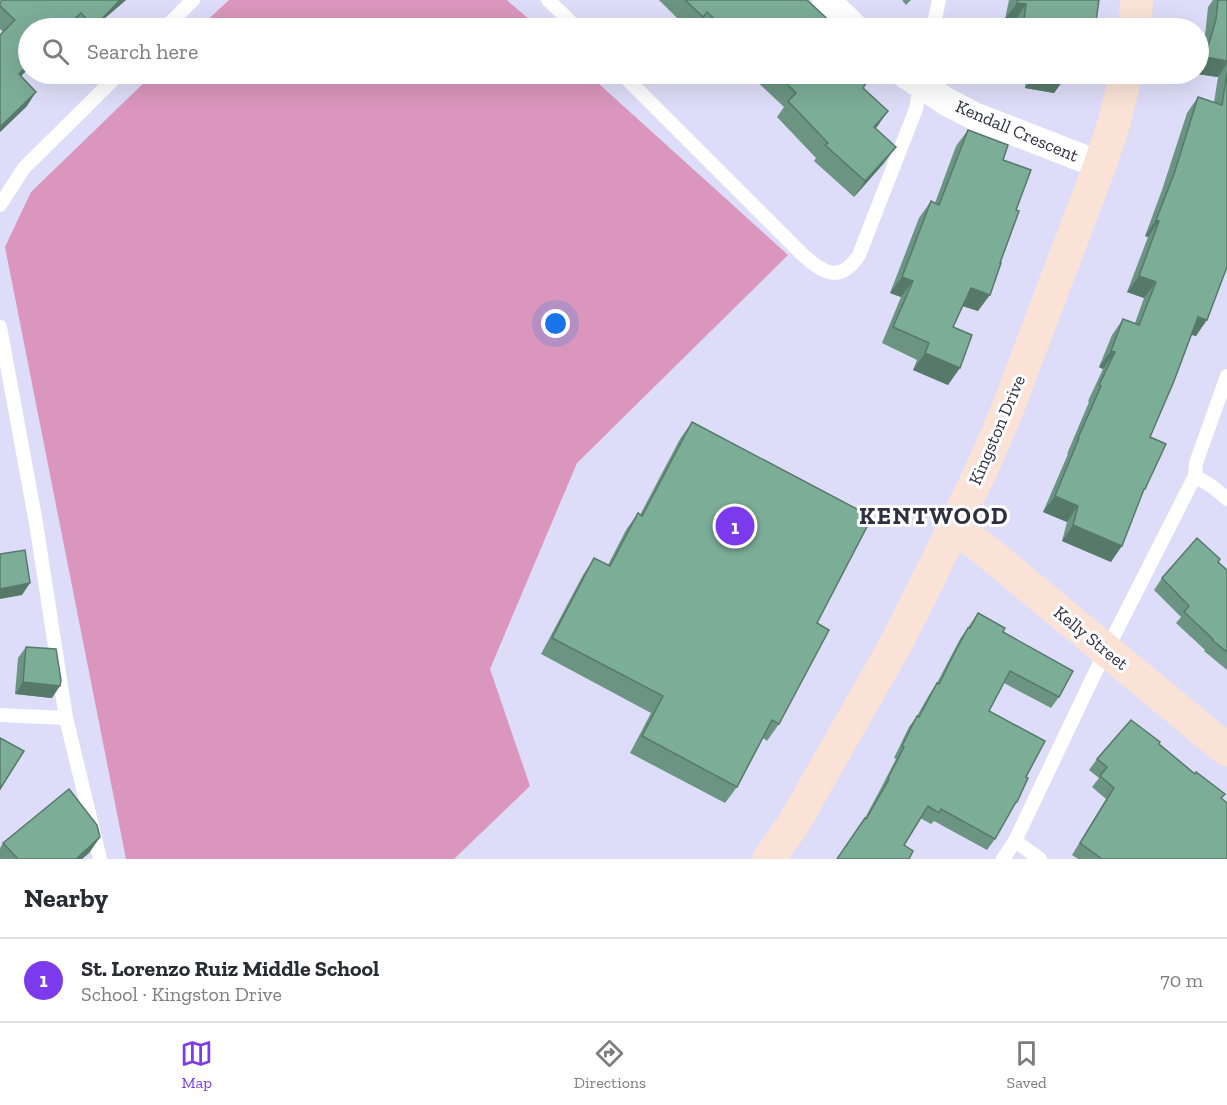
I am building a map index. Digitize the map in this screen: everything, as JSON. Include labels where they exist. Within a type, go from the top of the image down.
[{"type":"street","points":[[826,0],[845,18]]},
{"type":"street","points":[[1135,18],[1137,0]]},
{"type":"street","name":"Kendall Crescent","points":[[925,84],[947,102],[974,116],[1100,165]]},
{"type":"street","name":"Kingston Drive","points":[[769,859],[794,823],[897,642],[954,528],[1006,413],[1100,165],[1124,84]]},
{"type":"street","name":"Kelly Street","points":[[954,528],[980,546],[1227,750]]},
{"type":"lane","points":[[175,18],[193,0]]},
{"type":"lane","points":[[548,0],[566,18]]},
{"type":"lane","points":[[935,18],[939,0]]},
{"type":"lane","points":[[0,205],[24,168],[109,84]]},
{"type":"lane","points":[[632,84],[803,255],[817,267],[837,273],[853,264],[859,255],[916,109],[916,84]]},
{"type":"lane","points":[[0,327],[36,524],[66,718],[100,859]]},
{"type":"lane","points":[[1003,859],[1015,841],[1107,650],[1195,476],[1196,464],[1227,376]]},
{"type":"lane","points":[[1195,476],[1227,499]]},
{"type":"lane","points":[[0,715],[66,718]]},
{"type":"lane","points":[[1015,841],[1040,859]]},
{"type":"shaded area","points":[[229,0],[507,0],[528,18],[210,18]]},
{"type":"shaded area","points":[[143,84],[599,84],[788,255],[577,463],[490,669],[530,786],[454,859],[126,859],[5,247],[31,192]]},
{"type":"building","points":[[2,0],[120,0],[103,18],[86,18],[81,13],[76,18],[18,18],[18,84],[28,84],[36,92],[0,127],[0,35],[15,20],[0,6]]},
{"type":"building","points":[[685,0],[807,0],[826,18],[713,18],[707,12],[703,17]]},
{"type":"building","points":[[1017,0],[1099,0],[1096,18],[1024,18],[1026,4],[1017,3]]},
{"type":"building","points":[[1218,0],[1227,0],[1227,61],[1209,58],[1209,43],[1216,19]]},
{"type":"building","points":[[1227,73],[1227,267],[1207,320],[1198,317],[1150,437],[1166,444],[1144,489],[1122,546],[1073,525],[1078,506],[1055,496],[1101,386],[1099,385],[1115,352],[1111,351],[1123,319],[1139,325],[1156,282],[1139,276],[1198,97],[1222,105]]},
{"type":"building","points":[[787,84],[865,84],[863,88],[888,111],[874,127],[896,147],[865,181],[825,145],[828,143],[788,101],[796,93]]},
{"type":"building","points":[[968,130],[1008,145],[1003,160],[1031,170],[990,295],[971,288],[953,327],[972,335],[960,368],[925,353],[929,343],[893,327],[913,281],[902,277],[931,201],[939,205]]},
{"type":"building","points":[[692,422],[872,517],[817,623],[829,630],[779,724],[772,720],[737,787],[642,736],[663,696],[552,638],[594,558],[610,566],[638,513],[642,516]]},
{"type":"building","points":[[1197,538],[1220,559],[1218,562],[1227,570],[1227,652],[1184,612],[1189,606],[1162,578]]},
{"type":"building","points":[[25,550],[30,583],[0,589],[0,554]]},
{"type":"building","points":[[978,613],[1005,628],[1003,632],[1073,671],[1059,697],[1010,671],[989,711],[1045,741],[1026,777],[1028,778],[1017,802],[995,839],[941,809],[939,813],[928,806],[904,845],[913,851],[909,859],[837,859],[866,819],[889,779],[917,716],[919,717],[937,683],[939,684]]},
{"type":"building","points":[[26,647],[56,649],[60,686],[23,682]]},
{"type":"building","points":[[1131,720],[1160,742],[1159,744],[1195,774],[1196,772],[1225,794],[1221,798],[1227,803],[1227,859],[1102,859],[1080,843],[1114,788],[1100,776],[1107,767],[1097,759]]},
{"type":"building","points":[[0,738],[24,751],[0,789]]},
{"type":"building","points":[[69,789],[97,825],[100,837],[76,859],[18,859],[3,843]]},
{"type":"place","name":"St. Lorenzo Ruiz Middle School","points":[[735,526]]},
{"type":"district","name":"KENTWOOD","points":[[934,516]]}]
